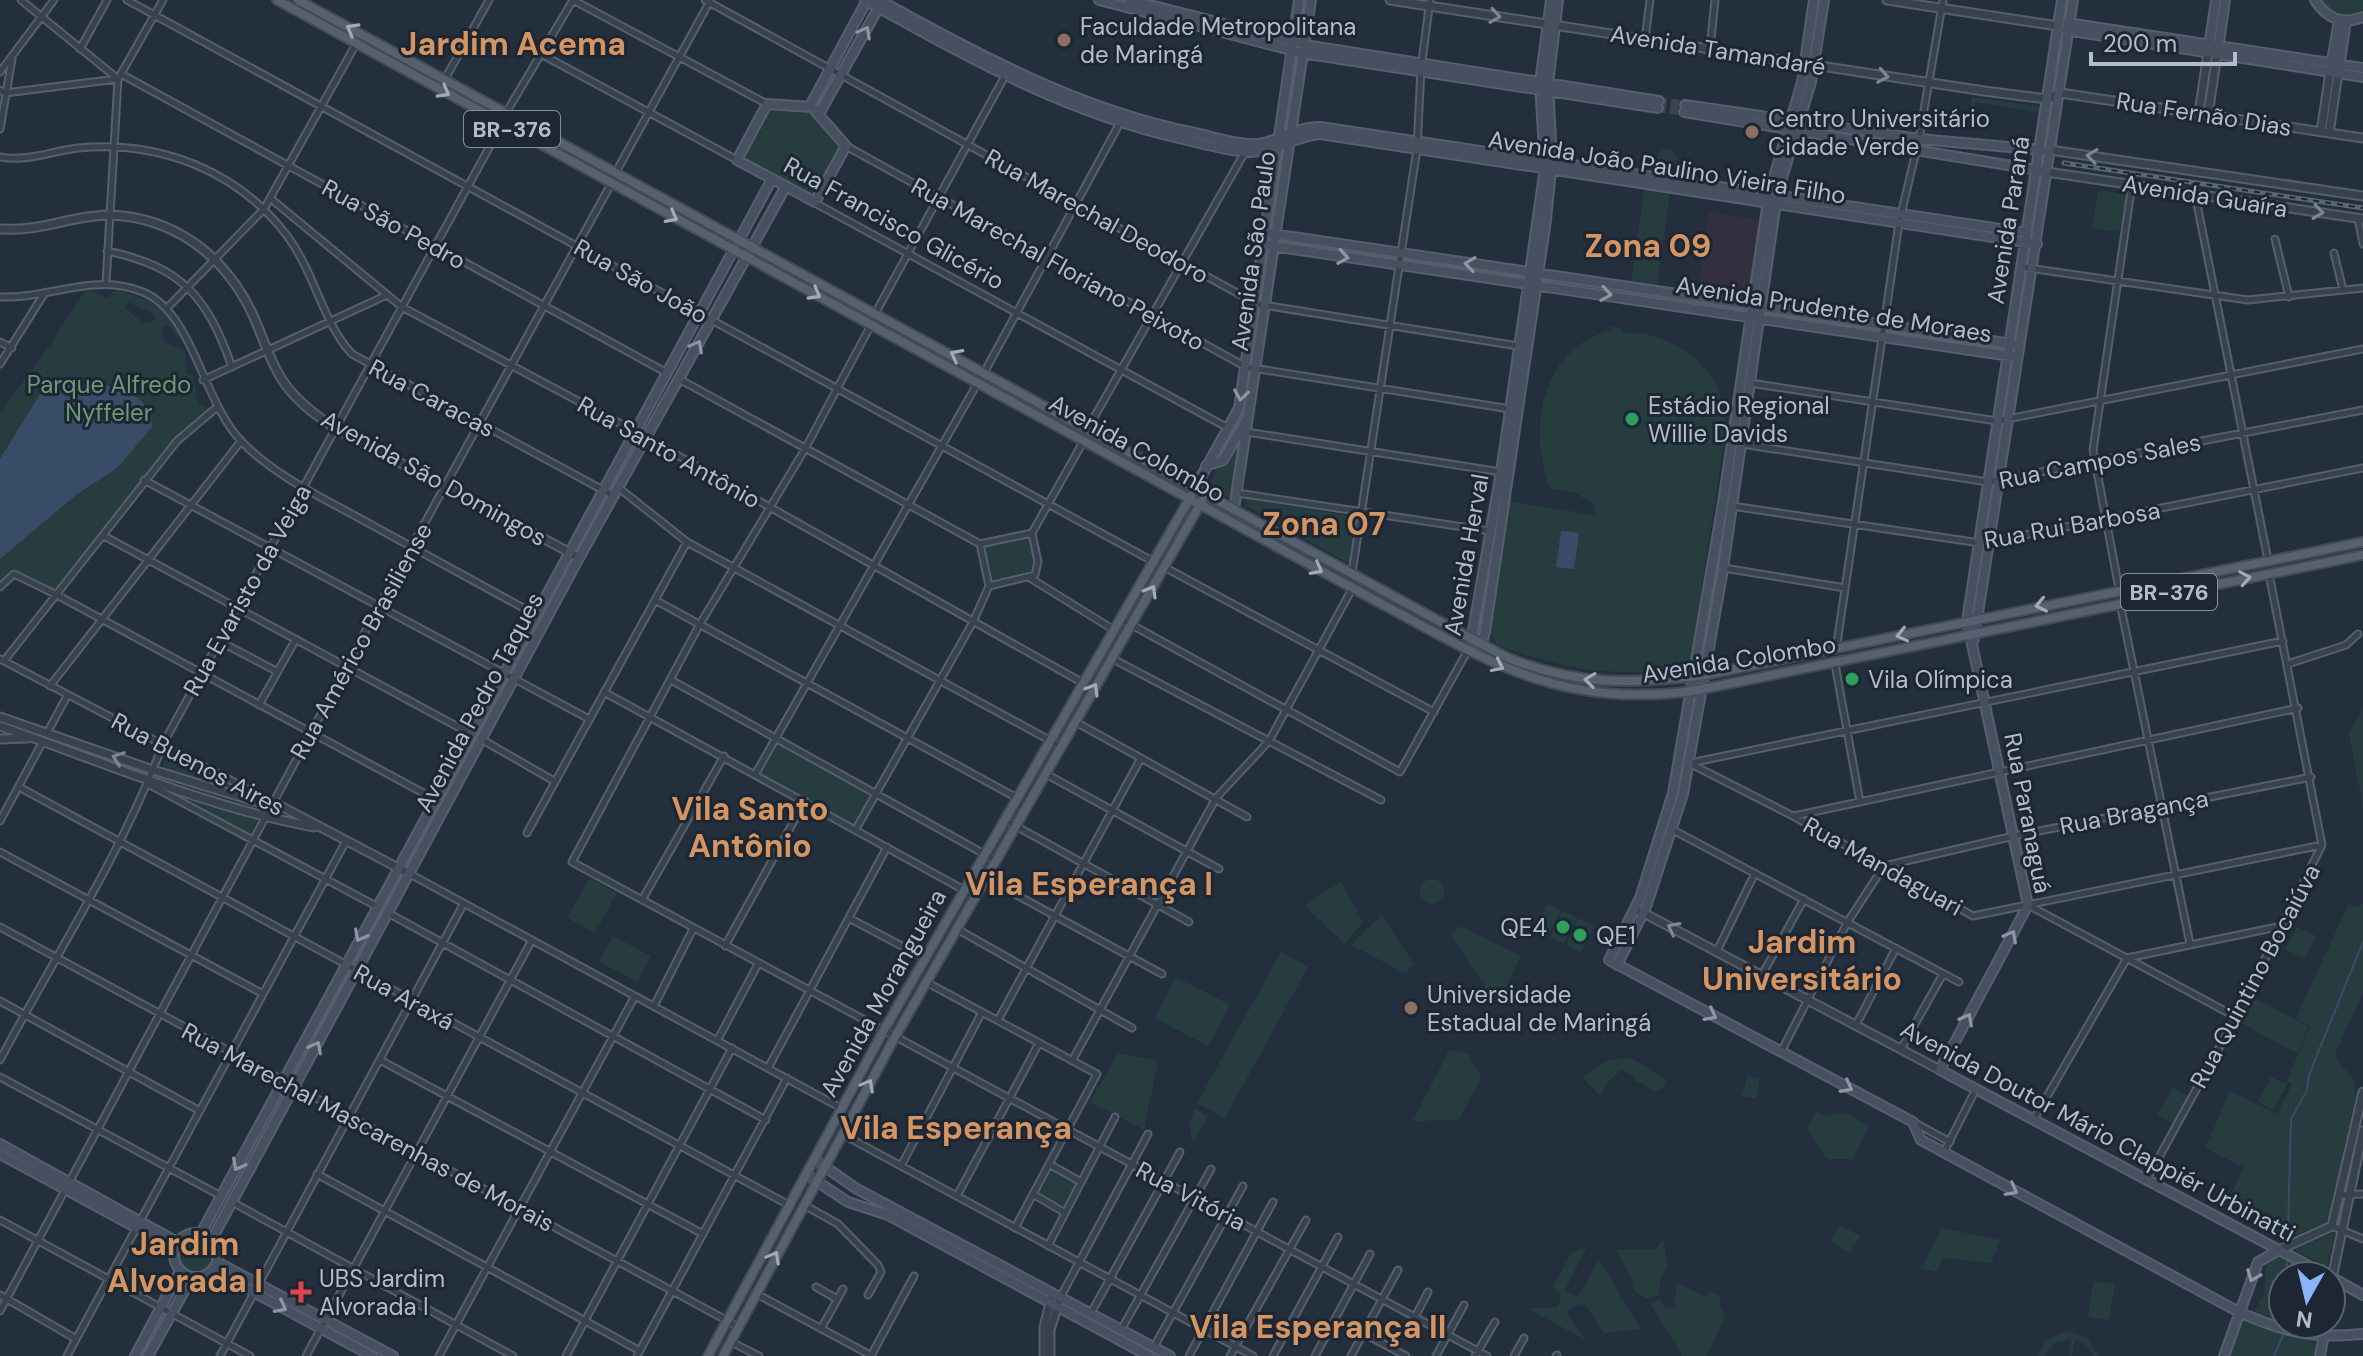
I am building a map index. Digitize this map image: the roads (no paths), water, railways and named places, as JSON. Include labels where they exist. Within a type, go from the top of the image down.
[{"type":"main road","name":"Avenida Colombo","points":[[277,0],[1376,601],[1503,669],[1563,689],[1638,696],[1697,690],[2363,555]]},
{"type":"main road","name":"Avenida Colombo","points":[[298,0],[985,371],[1472,639],[1539,668],[1597,681],[1655,683],[1836,650],[2119,589],[2363,542]]},
{"type":"main road","points":[[810,106],[866,0],[881,2],[1006,74],[1060,97],[1181,135],[1247,148]]},
{"type":"main road","points":[[1099,0],[1302,48],[1658,104]]},
{"type":"main road","points":[[1130,0],[1292,46]]},
{"type":"main road","name":"Avenida São Paulo","points":[[1234,509],[1256,370],[1261,305],[1286,137],[1286,82],[1299,0]]},
{"type":"main road","points":[[1296,20],[1310,0]]},
{"type":"main road","name":"Avenida São Paulo","points":[[1286,137],[1295,111],[1310,0]]},
{"type":"main road","name":"Avenida Herval","points":[[1544,88],[1551,47],[1551,0]]},
{"type":"main road","name":"Avenida Herval","points":[[1468,650],[1482,643],[1516,430],[1548,164],[1542,55],[1558,0]]},
{"type":"main road","points":[[1772,199],[1787,156],[1800,92],[1810,64],[1814,0]]},
{"type":"main road","points":[[1700,676],[1712,562],[1757,306],[1774,170],[1805,105],[1824,0]]},
{"type":"main road","name":"Avenida Paraná","points":[[1973,636],[2013,388],[2012,356],[2022,267],[2062,0]]},
{"type":"main road","name":"Avenida Paraná","points":[[2014,344],[2033,269],[2073,0]]},
{"type":"main road","points":[[2213,49],[2216,0]]},
{"type":"main road","points":[[2213,49],[2225,0]]},
{"type":"main road","points":[[2315,0],[2325,13],[2342,21],[2363,17]]},
{"type":"main road","points":[[820,112],[881,2]]},
{"type":"main road","points":[[1810,35],[1820,20]]},
{"type":"main road","points":[[2335,69],[2342,21]]},
{"type":"main road","points":[[2058,26],[2335,69],[2363,77]]},
{"type":"main road","points":[[1542,55],[1551,47]]},
{"type":"main road","points":[[2054,51],[2063,66]]},
{"type":"main road","points":[[2335,69],[2363,67]]},
{"type":"main road","points":[[418,77],[431,72]]},
{"type":"main road","points":[[1286,82],[1295,111]]},
{"type":"main road","points":[[1800,92],[1805,105]]},
{"type":"main road","points":[[737,160],[767,104],[810,106],[820,112],[846,146],[815,202]]},
{"type":"main road","points":[[1684,108],[1918,143],[2047,172]]},
{"type":"main road","points":[[2042,129],[2055,120]]},
{"type":"main road","name":"Avenida João Paulino Vieira Filho","points":[[1247,148],[1286,137],[1320,134],[1417,145],[2027,238],[2037,244]]},
{"type":"main road","points":[[1918,143],[2050,150]]},
{"type":"main road","points":[[558,154],[565,145]]},
{"type":"main road","points":[[1774,170],[1787,156]]},
{"type":"main road","name":"Rua Francisco Glicério","points":[[737,160],[815,202]]},
{"type":"main road","name":"Avenida Pedro Taques","points":[[212,1239],[514,679],[605,491],[772,179]]},
{"type":"main road","name":"Avenida Pedro Taques","points":[[201,1233],[504,673],[537,615],[617,492],[786,186]]},
{"type":"main road","points":[[2034,193],[2042,205]]},
{"type":"main road","name":"Avenida Prudente de Moraes","points":[[1272,234],[1755,317],[2012,356]]},
{"type":"main road","name":"Avenida Prudente de Moraes","points":[[1270,246],[1399,265],[1534,278],[1757,306],[2014,344]]},
{"type":"main road","name":"Avenida Herval","points":[[1468,650],[1501,472],[1523,316],[1534,278]]},
{"type":"main road","points":[[2020,284],[2027,300]]},
{"type":"main road","name":"Avenida São Paulo","points":[[1195,488],[1239,408],[1261,305]]},
{"type":"main road","points":[[1523,316],[1530,328]]},
{"type":"main road","points":[[1640,910],[1673,793],[1717,600],[1750,383],[1755,317]]},
{"type":"main road","points":[[907,345],[921,337]]},
{"type":"main road","name":"Avenida Paraná","points":[[1973,636],[1967,621],[1977,543],[2004,373],[2012,356]]},
{"type":"main road","points":[[1515,373],[1525,362]]},
{"type":"main road","points":[[2004,373],[2013,388]]},
{"type":"main road","points":[[1015,403],[1031,397]]},
{"type":"main road","points":[[1206,466],[1223,460],[1249,415]]},
{"type":"main road","points":[[1508,421],[1516,430]]},
{"type":"main road","points":[[1990,462],[2003,450]]},
{"type":"main road","points":[[1135,471],[1142,458]]},
{"type":"main road","name":"Avenida Morangueira","points":[[708,1356],[884,1030],[1195,488]]},
{"type":"main road","name":"Avenida Morangueira","points":[[723,1356],[841,1130],[1206,494]]},
{"type":"main road","points":[[1985,495],[1994,510]]},
{"type":"main road","points":[[1231,522],[1234,509]]},
{"type":"main road","points":[[1267,542],[1273,530]]},
{"type":"main road","points":[[2286,571],[2311,562],[2316,552]]},
{"type":"main road","points":[[1712,562],[1722,571]]},
{"type":"main road","points":[[1483,567],[1492,579]]},
{"type":"main road","points":[[2199,586],[2203,577],[2216,571]]},
{"type":"main road","points":[[2165,593],[2184,587],[2187,576]]},
{"type":"main road","points":[[1376,601],[1382,590]]},
{"type":"main road","points":[[2070,613],[2072,605],[2091,595]]},
{"type":"main road","points":[[1706,611],[1717,600]]},
{"type":"main road","points":[[1969,605],[1980,606]]},
{"type":"main road","name":"Rua Paranaguá","points":[[1940,1070],[2028,905],[1973,636]]},
{"type":"main road","points":[[1793,658],[1796,671]]},
{"type":"main road","points":[[1764,664],[1766,676]]},
{"type":"main road","points":[[1697,690],[1689,763],[1673,830],[1664,858],[1613,962],[1913,1122],[1921,1140],[2239,1312],[2267,1323]]},
{"type":"main road","points":[[1651,869],[1664,858]]},
{"type":"main road","name":"Avenida Doutor Mário Clappiér Urbinatti","points":[[1940,1070],[2297,1260]]},
{"type":"main road","points":[[0,1144],[67,1186]]},
{"type":"main road","points":[[0,1154],[67,1186],[175,1245]]},
{"type":"main road","points":[[815,1160],[852,1187],[937,1237],[1151,1352],[1170,1356]]},
{"type":"main road","points":[[807,1175],[815,1184],[842,1199],[937,1237]]},
{"type":"main road","points":[[842,1199],[849,1196],[852,1187]]},
{"type":"main road","points":[[192,1277],[180,1271],[174,1261],[175,1245],[190,1233],[201,1233],[212,1239],[218,1250],[215,1266]]},
{"type":"main road","points":[[2224,1356],[2258,1262],[2279,1250]]},
{"type":"main road","points":[[215,1266],[253,1291],[393,1356]]},
{"type":"main road","points":[[148,1356],[192,1277],[215,1266],[258,1282],[372,1356]]},
{"type":"main road","points":[[135,1356],[180,1271]]},
{"type":"main road","points":[[1055,1300],[1121,1330],[1151,1352]]},
{"type":"street","name":"Rua São Pedro","points":[[21,0],[106,70],[289,166],[667,373]]},
{"type":"street","points":[[0,72],[54,0]]},
{"type":"street","points":[[80,49],[107,0]]},
{"type":"street","name":"Rua São João","points":[[127,0],[1155,562]]},
{"type":"street","points":[[106,283],[119,76],[163,0]]},
{"type":"street","points":[[445,79],[489,0]]},
{"type":"street","points":[[506,113],[573,0],[767,104]]},
{"type":"street","name":"Avenida Tamandaré","points":[[1390,0],[1429,3],[1550,25],[2047,99]]},
{"type":"street","points":[[1645,39],[1650,0]]},
{"type":"street","points":[[1710,48],[1715,0]]},
{"type":"street","points":[[1887,0],[1942,4],[2058,26]]},
{"type":"street","points":[[616,172],[708,1]]},
{"type":"street","name":"Rua Marechal Deodoro","points":[[708,1],[1261,305],[1519,346]]},
{"type":"street","points":[[1352,573],[1417,145],[1421,68],[1429,3]]},
{"type":"street","points":[[1836,650],[1900,218],[1918,143],[1942,4]]},
{"type":"street","points":[[167,308],[264,209],[356,44]]},
{"type":"street","points":[[2199,113],[2213,49]]},
{"type":"street","points":[[2208,115],[2213,49]]},
{"type":"street","name":"Rua Francisco Glicério","points":[[541,54],[737,160]]},
{"type":"street","points":[[0,129],[3,92],[13,57]]},
{"type":"street","points":[[2325,133],[2335,69]]},
{"type":"street","points":[[101,79],[106,70]]},
{"type":"street","points":[[876,312],[1006,74]]},
{"type":"street","points":[[3,92],[119,76]]},
{"type":"street","points":[[2047,99],[2060,93]]},
{"type":"street","name":"Rua Fernão Dias","points":[[2060,93],[2363,138]]},
{"type":"street","points":[[985,371],[1123,119]]},
{"type":"street","name":"Rua Evaristo da Veiga","points":[[0,1060],[119,842],[149,782],[163,744],[502,123]]},
{"type":"street","name":"Rua Marechal Floriano Peixoto","points":[[846,146],[1246,367],[1510,409]]},
{"type":"street","name":"Rua Caracas","points":[[0,157],[22,158],[77,148],[113,147],[171,156],[213,171],[264,209],[310,271],[330,322],[343,345],[370,365],[605,491],[617,492],[687,542],[1060,746]]},
{"type":"street","points":[[1088,428],[1180,261],[1247,148]]},
{"type":"street","points":[[2050,150],[2363,196]]},
{"type":"street","name":"Avenida Guaíra","points":[[2047,172],[2360,219]]},
{"type":"street","name":"Rua Américo Brasiliense","points":[[0,1311],[3,1297],[38,1240],[346,666],[611,184]]},
{"type":"street","points":[[2119,589],[2094,464],[2098,402],[2132,184]]},
{"type":"street","points":[[2195,194],[2268,560]]},
{"type":"street","name":"Rua Santo Antônio","points":[[270,198],[402,307],[647,438],[1083,683]]},
{"type":"street","name":"Rua Francisco Glicério","points":[[815,202],[1228,428]]},
{"type":"street","name":"Avenida São Domingos","points":[[0,229],[109,214],[170,229],[214,258],[242,292],[267,350],[295,397],[336,427],[575,556]]},
{"type":"street","points":[[2360,219],[2363,244]]},
{"type":"street","points":[[2275,239],[2289,297]]},
{"type":"street","points":[[107,251],[152,263],[189,286],[212,316],[232,367]]},
{"type":"street","points":[[2334,253],[2343,290]]},
{"type":"street","points":[[2022,267],[2257,301],[2363,288]]},
{"type":"street","points":[[0,297],[44,294],[106,283],[143,292],[167,308],[181,326],[217,407],[241,441],[303,487],[537,615]]},
{"type":"street","points":[[0,364],[44,294]]},
{"type":"street","points":[[203,380],[387,295]]},
{"type":"street","points":[[650,716],[700,624],[805,449],[871,325]]},
{"type":"street","points":[[0,342],[12,348]]},
{"type":"street","points":[[1750,383],[1997,421],[2363,349]]},
{"type":"street","points":[[679,379],[980,544],[1032,533]]},
{"type":"street","points":[[756,773],[977,384]]},
{"type":"street","points":[[2,660],[177,441],[217,407]]},
{"type":"street","name":"Rua Campos Sales","points":[[1741,444],[1988,482],[2363,410]]},
{"type":"street","points":[[1247,432],[1501,472]]},
{"type":"street","points":[[50,686],[241,441]]},
{"type":"street","points":[[989,586],[1030,578],[1038,569],[1032,533],[1083,442]]},
{"type":"street","name":"Rua Rui Barbosa","points":[[1732,506],[1977,543],[2363,468]]},
{"type":"street","points":[[144,480],[589,719]]},
{"type":"street","points":[[1236,493],[1490,531]]},
{"type":"street","points":[[104,536],[471,734]]},
{"type":"street","points":[[527,833],[687,542]]},
{"type":"street","points":[[856,829],[973,622],[989,586],[980,544]]},
{"type":"street","points":[[1164,567],[1434,712]]},
{"type":"street","points":[[1722,571],[1845,588]]},
{"type":"street","points":[[0,587],[14,574],[57,595],[446,805]]},
{"type":"street","name":"Rua Quintino Bocaiúva","points":[[2147,1180],[2236,1017],[2322,845],[2298,708],[2269,574]]},
{"type":"street","points":[[1030,578],[1115,631]]},
{"type":"street","points":[[1072,1061],[1216,798],[1269,741],[1352,588]]},
{"type":"street","points":[[655,600],[1018,798]]},
{"type":"street","points":[[2120,602],[2190,944]]},
{"type":"street","points":[[1121,619],[1400,772],[1468,650]]},
{"type":"street","points":[[2288,664],[2346,645],[2358,634]]},
{"type":"street","points":[[259,705],[296,639]]},
{"type":"street","points":[[219,641],[278,672]]},
{"type":"street","points":[[1689,763],[2283,641]]},
{"type":"street","points":[[1112,658],[1381,800]]},
{"type":"street","name":"Rua Buenos Aires","points":[[2,660],[409,874]]},
{"type":"street","points":[[1835,664],[1860,802]]},
{"type":"street","points":[[671,680],[995,860]]},
{"type":"street","points":[[604,692],[964,890]]},
{"type":"street","points":[[0,821],[67,696]]},
{"type":"street","points":[[1793,816],[2298,708]]},
{"type":"street","name":"Rua Vitória","points":[[650,716],[572,862],[1008,1100],[1382,1299],[1477,1354],[1487,1356]]},
{"type":"street","points":[[0,717],[149,782],[376,906]]},
{"type":"street","points":[[1074,721],[1247,817]]},
{"type":"street","points":[[0,726],[34,738]]},
{"type":"street","points":[[0,739],[45,737],[261,803],[273,802]]},
{"type":"street","points":[[481,739],[554,781]]},
{"type":"street","points":[[642,900],[724,756]]},
{"type":"street","points":[[998,1021],[1141,758]]},
{"type":"street","name":"Rua Mandaguari","points":[[1689,763],[1793,816],[1973,916],[2322,845]]},
{"type":"street","points":[[1045,773],[1219,869]]},
{"type":"street","name":"Rua Bragança","points":[[1884,866],[2014,836],[2311,777]]},
{"type":"street","points":[[149,782],[265,817],[321,828]]},
{"type":"street","name":"Rua Araxá","points":[[19,787],[790,1205]]},
{"type":"street","points":[[725,946],[805,801]]},
{"type":"street","points":[[1004,819],[1189,922]]},
{"type":"street","points":[[1673,830],[1959,982]]},
{"type":"street","points":[[67,1356],[346,841]]},
{"type":"street","points":[[768,1068],[887,847]]},
{"type":"street","points":[[0,852],[263,995]]},
{"type":"street","points":[[1781,1052],[1847,923],[1884,866]]},
{"type":"street","points":[[1717,951],[1755,873]]},
{"type":"street","points":[[409,874],[841,1108]]},
{"type":"street","points":[[985,878],[1162,974]]},
{"type":"street","points":[[1762,975],[1804,899]]},
{"type":"street","points":[[220,1356],[464,903]]},
{"type":"street","points":[[2028,905],[2236,1017]]},
{"type":"street","name":"Avenida Doutor Mário Clappiér Urbinatti","points":[[1640,910],[1940,1070]]},
{"type":"street","points":[[388,913],[766,1120]]},
{"type":"street","points":[[849,918],[926,959]]},
{"type":"street","points":[[2034,1119],[2127,958],[2283,926]]},
{"type":"street","name":"Rua Marechal Mascarenhas de Morais","points":[[0,927],[737,1326]]},
{"type":"street","points":[[654,1006],[693,929]]},
{"type":"street","points":[[956,929],[1132,1028]]},
{"type":"street","points":[[306,1356],[532,940]]},
{"type":"street","points":[[1856,1025],[1896,948]]},
{"type":"street","points":[[717,1041],[758,963]]},
{"type":"street","points":[[1901,1049],[1943,974]]},
{"type":"street","points":[[926,982],[1097,1074],[1015,1228]]},
{"type":"street","points":[[439,1356],[635,996]]},
{"type":"street","points":[[0,1001],[200,1111]]},
{"type":"street","points":[[901,1166],[982,1012]]},
{"type":"street","points":[[957,1196],[1039,1043]]},
{"type":"street","points":[[566,1356],[732,1048]]},
{"type":"street","points":[[380,1060],[703,1234]]},
{"type":"street","points":[[0,1077],[221,1196]]},
{"type":"street","points":[[317,1174],[584,1319],[639,1353],[787,1078]]},
{"type":"street","points":[[1944,1152],[1976,1089]]},
{"type":"street","points":[[2332,1226],[2363,1092]]},
{"type":"street","points":[[1048,1246],[1115,1117]]},
{"type":"street","points":[[1913,1122],[1950,1142]]},
{"type":"street","points":[[841,1130],[901,1166],[1253,1356]]},
{"type":"street","points":[[2334,1260],[2363,1131]]},
{"type":"street","points":[[1044,1356],[1044,1327],[1055,1300],[1148,1134]]},
{"type":"street","points":[[1090,1314],[1180,1152]]},
{"type":"street","points":[[1049,1164],[1081,1182]]},
{"type":"street","points":[[1121,1330],[1211,1169]]},
{"type":"street","points":[[1151,1352],[1243,1186]]},
{"type":"street","points":[[1033,1194],[1065,1213]]},
{"type":"street","points":[[2339,1195],[2363,1194]]},
{"type":"street","points":[[232,1202],[513,1356]]},
{"type":"street","points":[[1189,1356],[1273,1202]]},
{"type":"street","points":[[803,1205],[838,1224],[878,1265],[881,1272],[868,1295]]},
{"type":"street","points":[[0,1220],[250,1356]]},
{"type":"street","points":[[1230,1356],[1306,1220]]},
{"type":"street","points":[[2279,1250],[2332,1226],[2363,1239]]},
{"type":"street","points":[[1273,1356],[1338,1237]]},
{"type":"street","points":[[1315,1356],[1370,1254]]},
{"type":"street","points":[[1351,1356],[1398,1270]]},
{"type":"street","points":[[754,1293],[872,1356],[914,1276]]},
{"type":"street","points":[[816,1287],[837,1299]]},
{"type":"street","points":[[821,1329],[843,1289]]},
{"type":"street","points":[[1415,1317],[1428,1292]]},
{"type":"street","points":[[3,1297],[76,1339]]},
{"type":"street","points":[[1050,1356],[1055,1300]]},
{"type":"street","points":[[1436,1356],[1464,1305]]},
{"type":"street","points":[[1477,1354],[1495,1322]]},
{"type":"street","points":[[1363,1333],[1406,1356]]},
{"type":"street","points":[[1514,1356],[1524,1338]]},
{"type":"street","points":[[730,1341],[759,1356]]},
{"type":"water","points":[[68,383],[108,386],[134,395],[150,414],[152,427],[117,468],[76,495],[0,559],[0,459],[42,391]]},
{"type":"water","points":[[1561,531],[1579,533],[1574,569],[1556,567]]},
{"type":"waterway","points":[[2288,1228],[2291,1119],[2307,1090],[2309,1075],[2363,942]]},
{"type":"waterway","points":[[2274,1356],[2281,1340]]},
{"type":"tunnel","points":[[1659,101],[1685,105]]},
{"type":"tunnel","points":[[1658,108],[1684,112]]},
{"type":"railway","points":[[2064,163],[2363,208]]},
{"type":"place","name":"Faculdade Metropolitana de Maringá","points":[[1064,40]]},
{"type":"place","name":"Centro Universitário Cidade Verde","points":[[1752,132]]},
{"type":"place","name":"Estádio Regional Willie Davids","points":[[1632,419]]},
{"type":"place","name":"Vila Olímpica","points":[[1852,679]]},
{"type":"place","name":"QE4","points":[[1563,927]]},
{"type":"place","name":"QE1","points":[[1580,935]]},
{"type":"place","name":"Universidade Estadual de Maringá","points":[[1411,1008]]},
{"type":"place","name":"UBS Jardim Alvorada I","points":[[301,1292]]},
{"type":"district","name":"Jardim Acema","points":[[513,44]]},
{"type":"district","name":"Zona 09","points":[[1648,246]]},
{"type":"district","name":"Zona 07","points":[[1324,524]]},
{"type":"district","name":"Vila Santo Antônio","points":[[750,828]]},
{"type":"district","name":"Vila Esperança I","points":[[1089,884]]},
{"type":"district","name":"Jardim Universitário","points":[[1802,960]]},
{"type":"district","name":"Vila Esperança","points":[[956,1128]]},
{"type":"district","name":"Jardim Alvorada I","points":[[185,1262]]},
{"type":"district","name":"Vila Esperança II","points":[[1318,1327]]},
{"type":"park label","name":"Parque Alfredo Nyffeler","points":[[109,398]]}]
